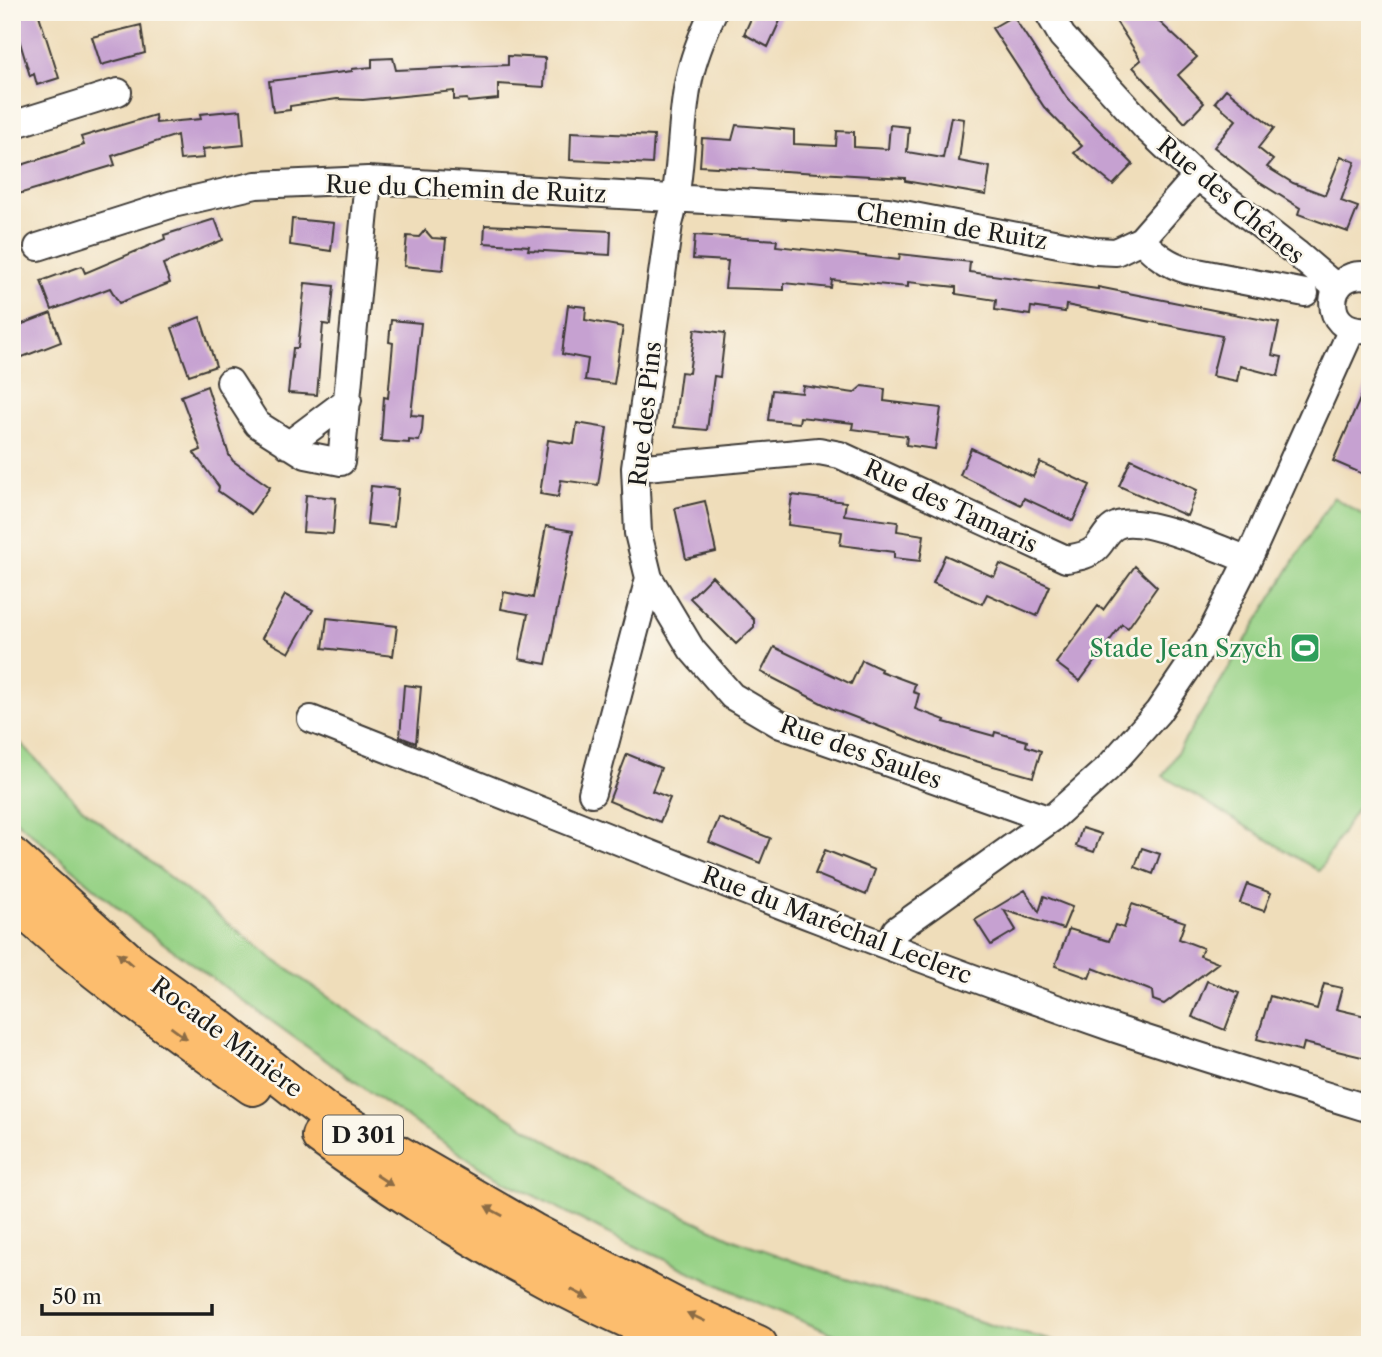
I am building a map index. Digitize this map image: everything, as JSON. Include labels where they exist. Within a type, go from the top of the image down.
[{"type":"highway","name":"Rocade Minière","points":[[12,857],[136,969],[329,1115],[532,1232],[681,1310],[758,1345]]},
{"type":"highway","name":"Rocade Minière","points":[[12,898],[150,1013],[361,1165],[498,1252],[601,1305],[688,1345]]},
{"type":"street","name":"Rue des Pins","points":[[592,793],[649,578],[638,533],[635,468],[668,224],[676,197],[689,80],[700,40],[713,12]]},
{"type":"street","name":"Rue des Chênes","points":[[1048,12],[1062,36],[1145,127],[1197,176],[1337,288]]},
{"type":"street","points":[[13,123],[118,92]]},
{"type":"street","name":"Chemin de Ruitz","points":[[676,197],[887,211],[1095,251],[1116,252],[1141,240],[1197,176]]},
{"type":"street","name":"Rue du Chemin de Ruitz","points":[[38,247],[173,204],[256,185],[368,180],[676,197]]},
{"type":"street","points":[[230,382],[257,424],[306,455],[341,462],[368,180]]},
{"type":"street","points":[[1141,240],[1157,257],[1170,265],[1305,293]]},
{"type":"street","points":[[888,946],[896,930],[1050,820],[1108,768],[1158,712],[1209,637],[1361,329],[1339,321],[1333,304],[1337,288],[1351,276],[1369,274]]},
{"type":"street","points":[[288,445],[348,400]]},
{"type":"street","name":"Rue des Tamaris","points":[[635,468],[819,451],[840,455],[1066,559],[1082,557],[1095,549],[1106,533],[1119,524],[1138,523],[1206,543],[1248,561]]},
{"type":"street","name":"Rue des Saules","points":[[649,578],[692,650],[732,696],[781,725],[1050,820]]},
{"type":"street","name":"Rue du Maréchal Leclerc","points":[[312,719],[888,946],[1128,1032],[1370,1109]]},
{"type":"green space","name":"Stade Jean Szych","points":[[1333,497],[1370,519],[1370,786],[1319,871],[1163,776]]},
{"type":"green space","points":[[12,734],[82,808],[273,959],[448,1080],[625,1188],[736,1240],[843,1278],[997,1327],[1070,1345],[860,1345],[751,1300],[607,1233],[484,1170],[378,1098],[137,924],[12,817]]},
{"type":"building","points":[[38,12],[59,78],[37,85],[34,74],[30,76],[16,29],[19,28],[16,18]]},
{"type":"building","points":[[754,12],[784,12],[768,47],[744,34]]},
{"type":"building","points":[[1110,12],[1149,12],[1197,57],[1178,75],[1204,103],[1185,123],[1133,67],[1141,60]]},
{"type":"building","points":[[1013,16],[1067,98],[1133,164],[1113,185],[1074,153],[1082,146],[1044,107],[992,28]]},
{"type":"building","points":[[141,25],[145,53],[101,65],[92,37]]},
{"type":"building","points":[[508,56],[545,58],[544,87],[498,84],[498,99],[468,102],[467,99],[454,100],[454,91],[363,100],[337,99],[290,106],[290,110],[273,112],[269,81],[372,67],[372,59],[393,58],[396,70],[508,65]]},
{"type":"building","points":[[1226,89],[1274,128],[1258,148],[1273,160],[1267,167],[1293,183],[1325,195],[1341,156],[1355,162],[1341,201],[1358,207],[1348,232],[1298,214],[1300,208],[1257,181],[1214,147],[1236,120],[1215,102]]},
{"type":"building","points":[[241,110],[244,145],[203,149],[204,158],[180,160],[177,135],[112,156],[115,165],[12,196],[12,168],[84,145],[81,137],[155,115],[156,123],[201,119],[200,114]]},
{"type":"building","points":[[951,117],[964,119],[959,161],[990,167],[986,195],[905,181],[905,178],[700,166],[702,138],[732,140],[736,125],[794,130],[794,144],[836,146],[837,131],[854,132],[854,147],[888,149],[890,125],[909,127],[907,152],[943,158]]},
{"type":"building","points":[[571,132],[654,136],[652,164],[570,160]]},
{"type":"building","points":[[215,219],[223,240],[163,264],[170,283],[119,303],[110,288],[52,310],[41,281],[82,266],[85,273],[165,239],[164,235]]},
{"type":"building","points":[[292,219],[334,223],[331,251],[290,245]]},
{"type":"building","points":[[485,225],[611,231],[610,255],[528,250],[529,246],[484,243]]},
{"type":"building","points":[[425,230],[432,238],[446,239],[443,270],[404,266],[407,236],[419,237]]},
{"type":"building","points":[[695,235],[777,240],[776,246],[899,260],[900,254],[970,262],[969,272],[1098,287],[1279,323],[1272,355],[1282,357],[1278,376],[1240,366],[1237,381],[1212,376],[1222,336],[1066,305],[1065,312],[1031,307],[1030,315],[995,310],[996,300],[956,294],[956,287],[908,282],[908,287],[832,280],[831,288],[784,283],[784,290],[725,288],[728,261],[693,259]]},
{"type":"building","points":[[305,283],[334,286],[330,325],[323,324],[317,395],[288,393],[293,348],[298,348]]},
{"type":"building","points":[[568,305],[586,307],[585,320],[623,327],[614,384],[585,380],[588,359],[562,354]]},
{"type":"building","points":[[51,313],[61,342],[12,361],[12,328]]},
{"type":"building","points":[[200,317],[216,366],[189,375],[172,328]]},
{"type":"building","points":[[391,320],[421,323],[411,415],[423,416],[422,430],[419,441],[409,440],[409,443],[381,441],[384,397],[388,398],[393,343],[389,342]]},
{"type":"building","points":[[695,329],[725,333],[720,377],[714,376],[707,430],[674,427],[681,372],[689,373]]},
{"type":"building","points":[[1370,376],[1370,477],[1333,461]]},
{"type":"building","points":[[207,386],[229,455],[233,461],[270,487],[251,514],[218,491],[219,487],[194,453],[201,450],[181,396]]},
{"type":"building","points":[[803,386],[854,393],[862,386],[885,389],[884,401],[941,408],[935,449],[906,445],[907,436],[852,429],[853,423],[800,417],[799,423],[768,420],[772,390],[802,393]]},
{"type":"building","points":[[577,423],[607,428],[598,485],[561,480],[558,497],[540,494],[548,440],[574,444]]},
{"type":"building","points":[[971,448],[1033,477],[1040,462],[1090,485],[1073,521],[1024,498],[1021,505],[960,475]]},
{"type":"building","points":[[1131,459],[1197,490],[1187,516],[1119,486]]},
{"type":"building","points":[[371,486],[398,489],[394,527],[367,524]]},
{"type":"building","points":[[306,495],[336,498],[333,534],[303,532]]},
{"type":"building","points":[[792,495],[846,502],[844,515],[898,522],[897,531],[924,535],[920,561],[894,558],[894,552],[840,545],[842,532],[788,525]]},
{"type":"building","points":[[705,501],[716,552],[686,559],[675,508]]},
{"type":"building","points":[[546,526],[573,531],[546,664],[519,659],[528,614],[501,609],[504,592],[533,598]]},
{"type":"building","points":[[945,555],[994,577],[1000,564],[1050,586],[1037,616],[987,594],[982,604],[933,583]]},
{"type":"building","points":[[1135,566],[1157,587],[1128,628],[1122,624],[1080,681],[1056,663],[1098,606],[1103,610]]},
{"type":"building","points":[[712,576],[754,620],[754,627],[736,644],[690,598]]},
{"type":"building","points":[[285,595],[313,610],[289,653],[262,638]]},
{"type":"building","points":[[327,618],[397,626],[393,656],[323,648]]},
{"type":"building","points":[[774,647],[851,684],[862,660],[881,669],[880,671],[915,684],[913,692],[919,694],[915,709],[945,720],[944,722],[994,736],[995,732],[1027,741],[1026,746],[1041,751],[1033,777],[954,755],[833,709],[761,672]]},
{"type":"building","points":[[404,685],[421,687],[416,743],[400,737]]},
{"type":"building","points":[[627,754],[661,768],[652,791],[670,798],[660,822],[609,801]]},
{"type":"building","points":[[719,818],[770,838],[760,863],[709,842]]},
{"type":"building","points":[[1082,828],[1101,834],[1094,852],[1076,846]]},
{"type":"building","points":[[1142,848],[1160,854],[1153,874],[1135,867]]},
{"type":"building","points":[[825,850],[875,870],[866,895],[815,874]]},
{"type":"building","points":[[1247,884],[1271,893],[1264,911],[1240,903]]},
{"type":"building","points":[[1025,890],[1039,912],[1044,896],[1072,907],[1063,929],[1004,910],[1016,930],[991,945],[975,920]]},
{"type":"building","points":[[1132,904],[1185,922],[1179,939],[1203,948],[1200,956],[1218,963],[1164,1004],[1153,1000],[1152,991],[1093,968],[1089,978],[1055,966],[1069,929],[1109,941],[1115,925],[1124,928]]},
{"type":"building","points":[[1207,981],[1239,993],[1225,1030],[1192,1017]]},
{"type":"building","points":[[1324,984],[1342,988],[1336,1009],[1370,1017],[1370,1059],[1304,1043],[1302,1051],[1257,1039],[1270,996],[1317,1009]]},
{"type":"place","name":"Stade Jean Szych","points":[[1305,648]]}]
